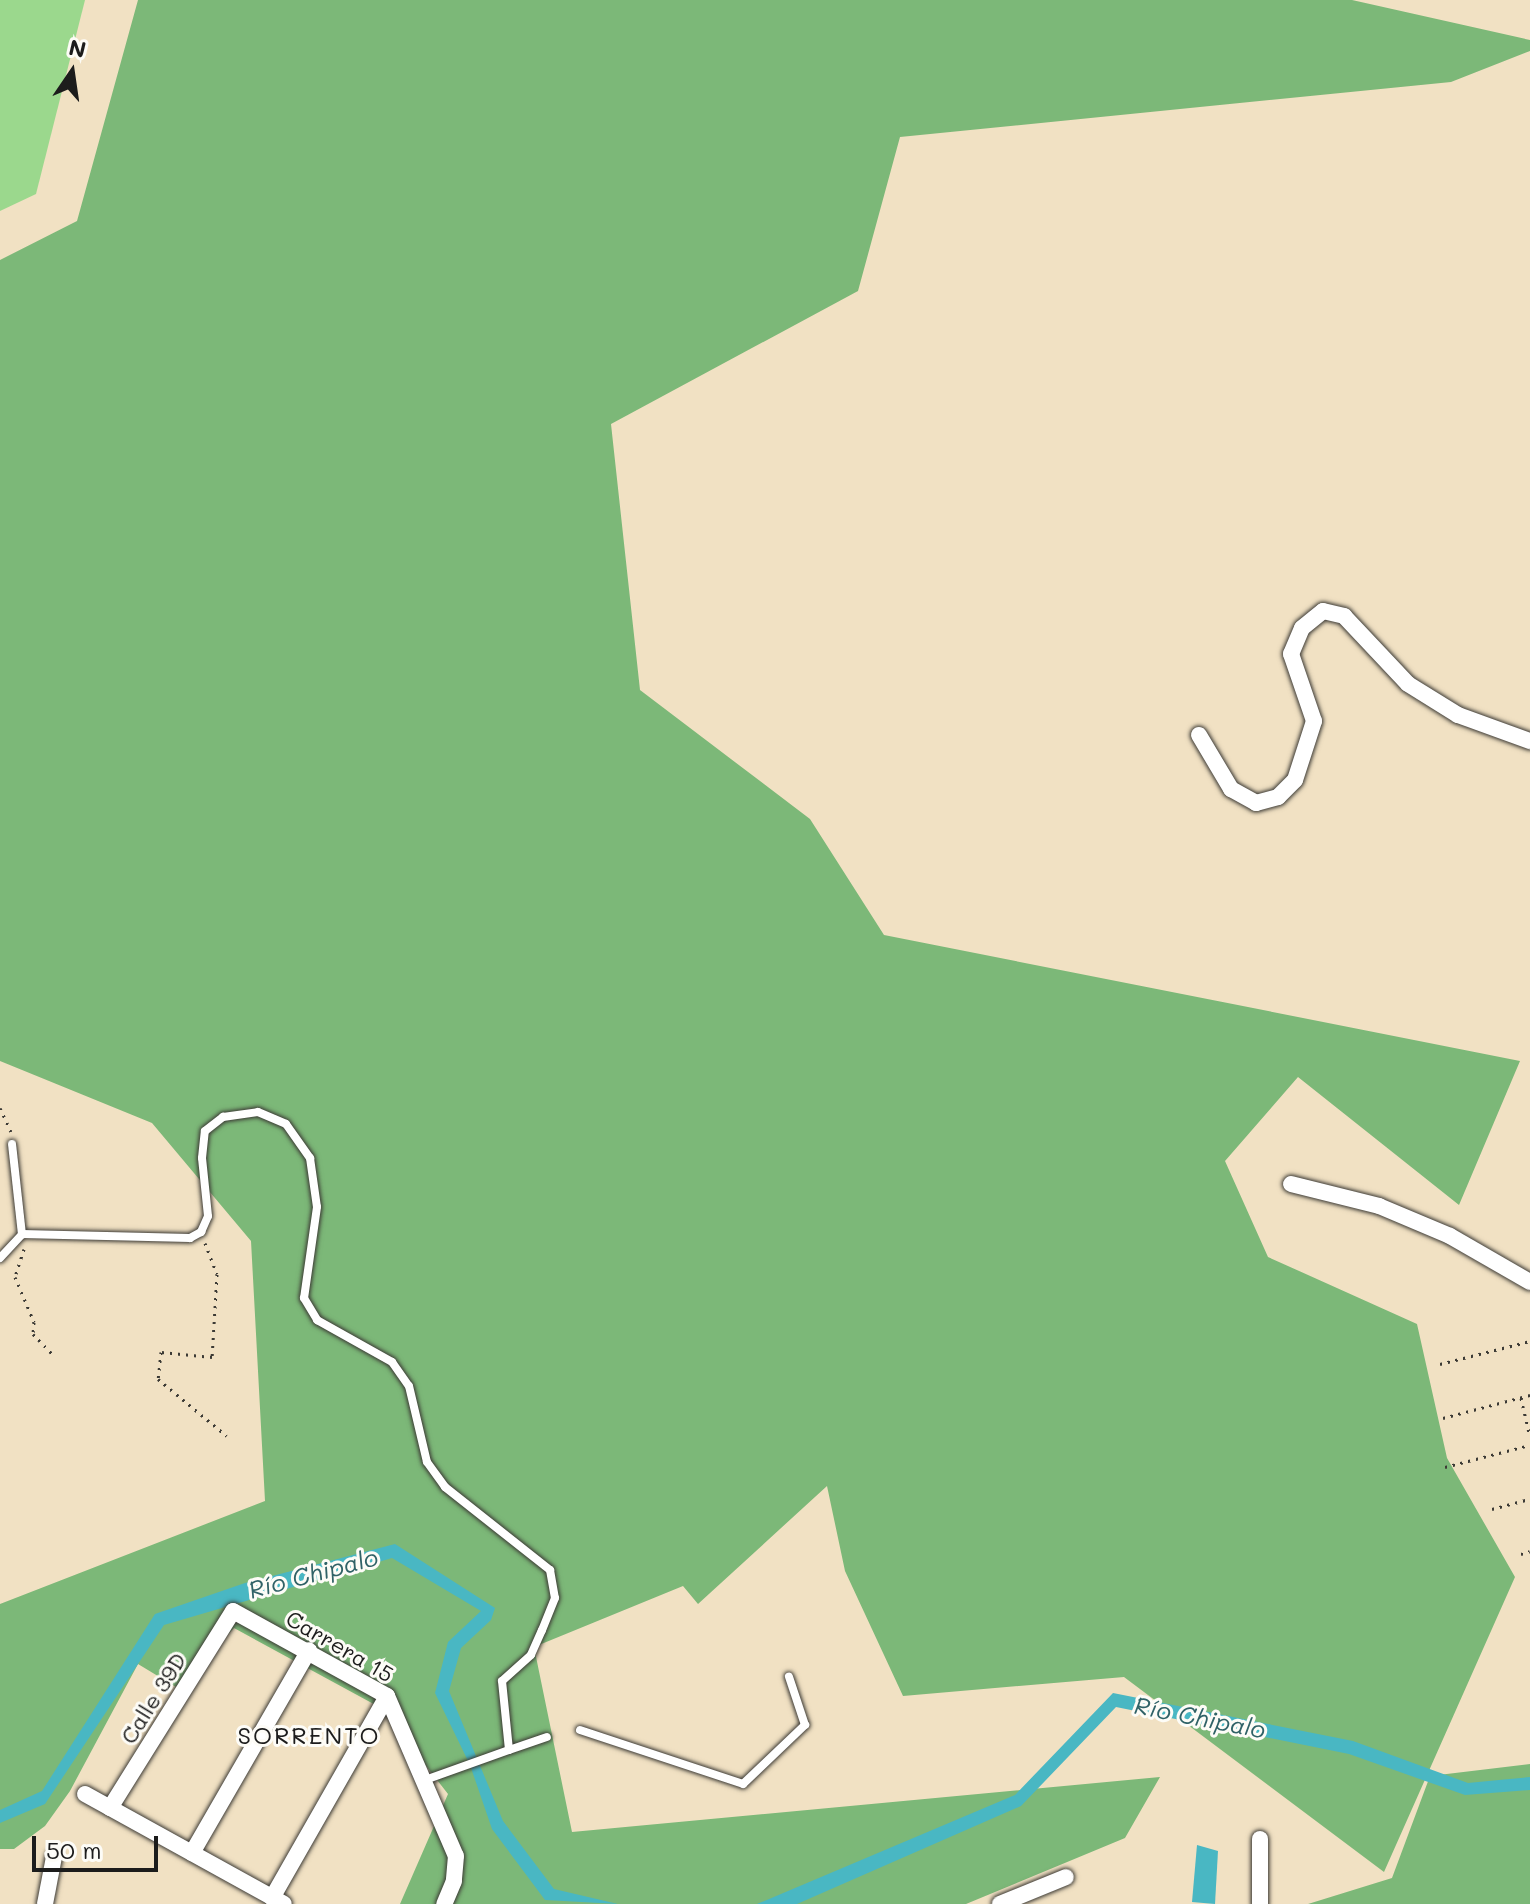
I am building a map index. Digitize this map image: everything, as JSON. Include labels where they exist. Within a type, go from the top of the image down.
[{"type":"street","points":[[1199,735],[1231,789],[1256,803],[1278,797],[1295,780],[1314,721],[1291,654],[1302,628],[1323,611],[1344,616],[1408,684],[1458,715],[1530,741]]},
{"type":"street","points":[[1291,1184],[1393,1212],[1450,1236],[1530,1282]]},
{"type":"street","name":"Carrera 15","points":[[233,1611],[309,1650],[387,1696],[456,1856],[454,1881],[444,1904]]},
{"type":"street","name":"Calle 39D","points":[[110,1808],[233,1611]]},
{"type":"street","points":[[192,1853],[309,1650]]},
{"type":"street","points":[[85,1794],[278,1901],[387,1696]]},
{"type":"street","points":[[1260,1839],[1260,1904]]},
{"type":"street","points":[[47,1904],[54,1857]]},
{"type":"street","points":[[1000,1904],[1066,1877]]},
{"type":"lane","points":[[22,1234],[133,1240],[190,1238],[201,1232],[208,1216],[202,1158],[205,1131],[223,1117],[258,1112],[286,1124],[310,1158],[317,1207],[304,1298],[317,1320],[392,1362],[409,1386],[427,1462],[445,1487],[550,1570],[555,1598],[542,1630],[531,1655],[502,1681],[509,1750]]},
{"type":"lane","points":[[0,1258],[22,1234],[12,1144]]},
{"type":"lane","points":[[580,1730],[746,1783],[805,1725],[789,1677]]},
{"type":"lane","points":[[425,1780],[547,1737]]},
{"type":"path","points":[[0,1108],[10,1124],[12,1144]]},
{"type":"path","points":[[201,1232],[217,1274],[212,1357],[161,1352],[158,1379],[227,1436]]},
{"type":"path","points":[[22,1234],[25,1253],[15,1277],[34,1322],[33,1334],[53,1355]]},
{"type":"path","points":[[1440,1364],[1530,1341]]},
{"type":"path","points":[[1443,1418],[1530,1395]]},
{"type":"path","points":[[1521,1398],[1530,1436]]},
{"type":"path","points":[[1445,1467],[1530,1445]]},
{"type":"path","points":[[1492,1509],[1530,1499]]},
{"type":"path","points":[[1521,1554],[1530,1551]]},
{"type":"green space","points":[[0,0],[85,0],[36,194],[0,211]]},
{"type":"green space","points":[[138,0],[1352,0],[1530,40],[1530,51],[1451,82],[900,137],[858,291],[611,424],[640,690],[810,819],[884,935],[1520,1061],[1459,1205],[1298,1077],[1225,1161],[1268,1257],[1417,1324],[1447,1458],[1515,1577],[1384,1872],[1124,1677],[903,1696],[845,1571],[827,1486],[698,1604],[683,1586],[534,1647],[572,1832],[1160,1777],[1125,1838],[966,1904],[400,1904],[448,1794],[381,1708],[234,1628],[176,1687],[138,1664],[70,1791],[45,1826],[14,1849],[0,1849],[0,1604],[265,1501],[251,1241],[152,1123],[0,1061],[0,260],[77,221]]},
{"type":"green space","points":[[1530,1764],[1530,1904],[1308,1904],[1392,1878],[1430,1776]]},
{"type":"water","name":"Río Chipalo","points":[[395,1544],[495,1608],[491,1620],[461,1648],[449,1691],[503,1821],[554,1889],[618,1904],[545,1900],[492,1829],[470,1765],[435,1693],[448,1642],[481,1611],[392,1558],[164,1625],[45,1804],[0,1823],[0,1810],[42,1791],[155,1614],[245,1583]]},
{"type":"water","name":"Río Chipalo","points":[[1113,1693],[1353,1741],[1468,1783],[1530,1777],[1530,1790],[1465,1795],[1349,1754],[1116,1707],[1021,1806],[797,1904],[757,1904],[1015,1795]]},
{"type":"water","points":[[1197,1845],[1218,1851],[1215,1904],[1192,1902]]},
{"type":"district","name":"SORRENTO","points":[[309,1735]]}]
